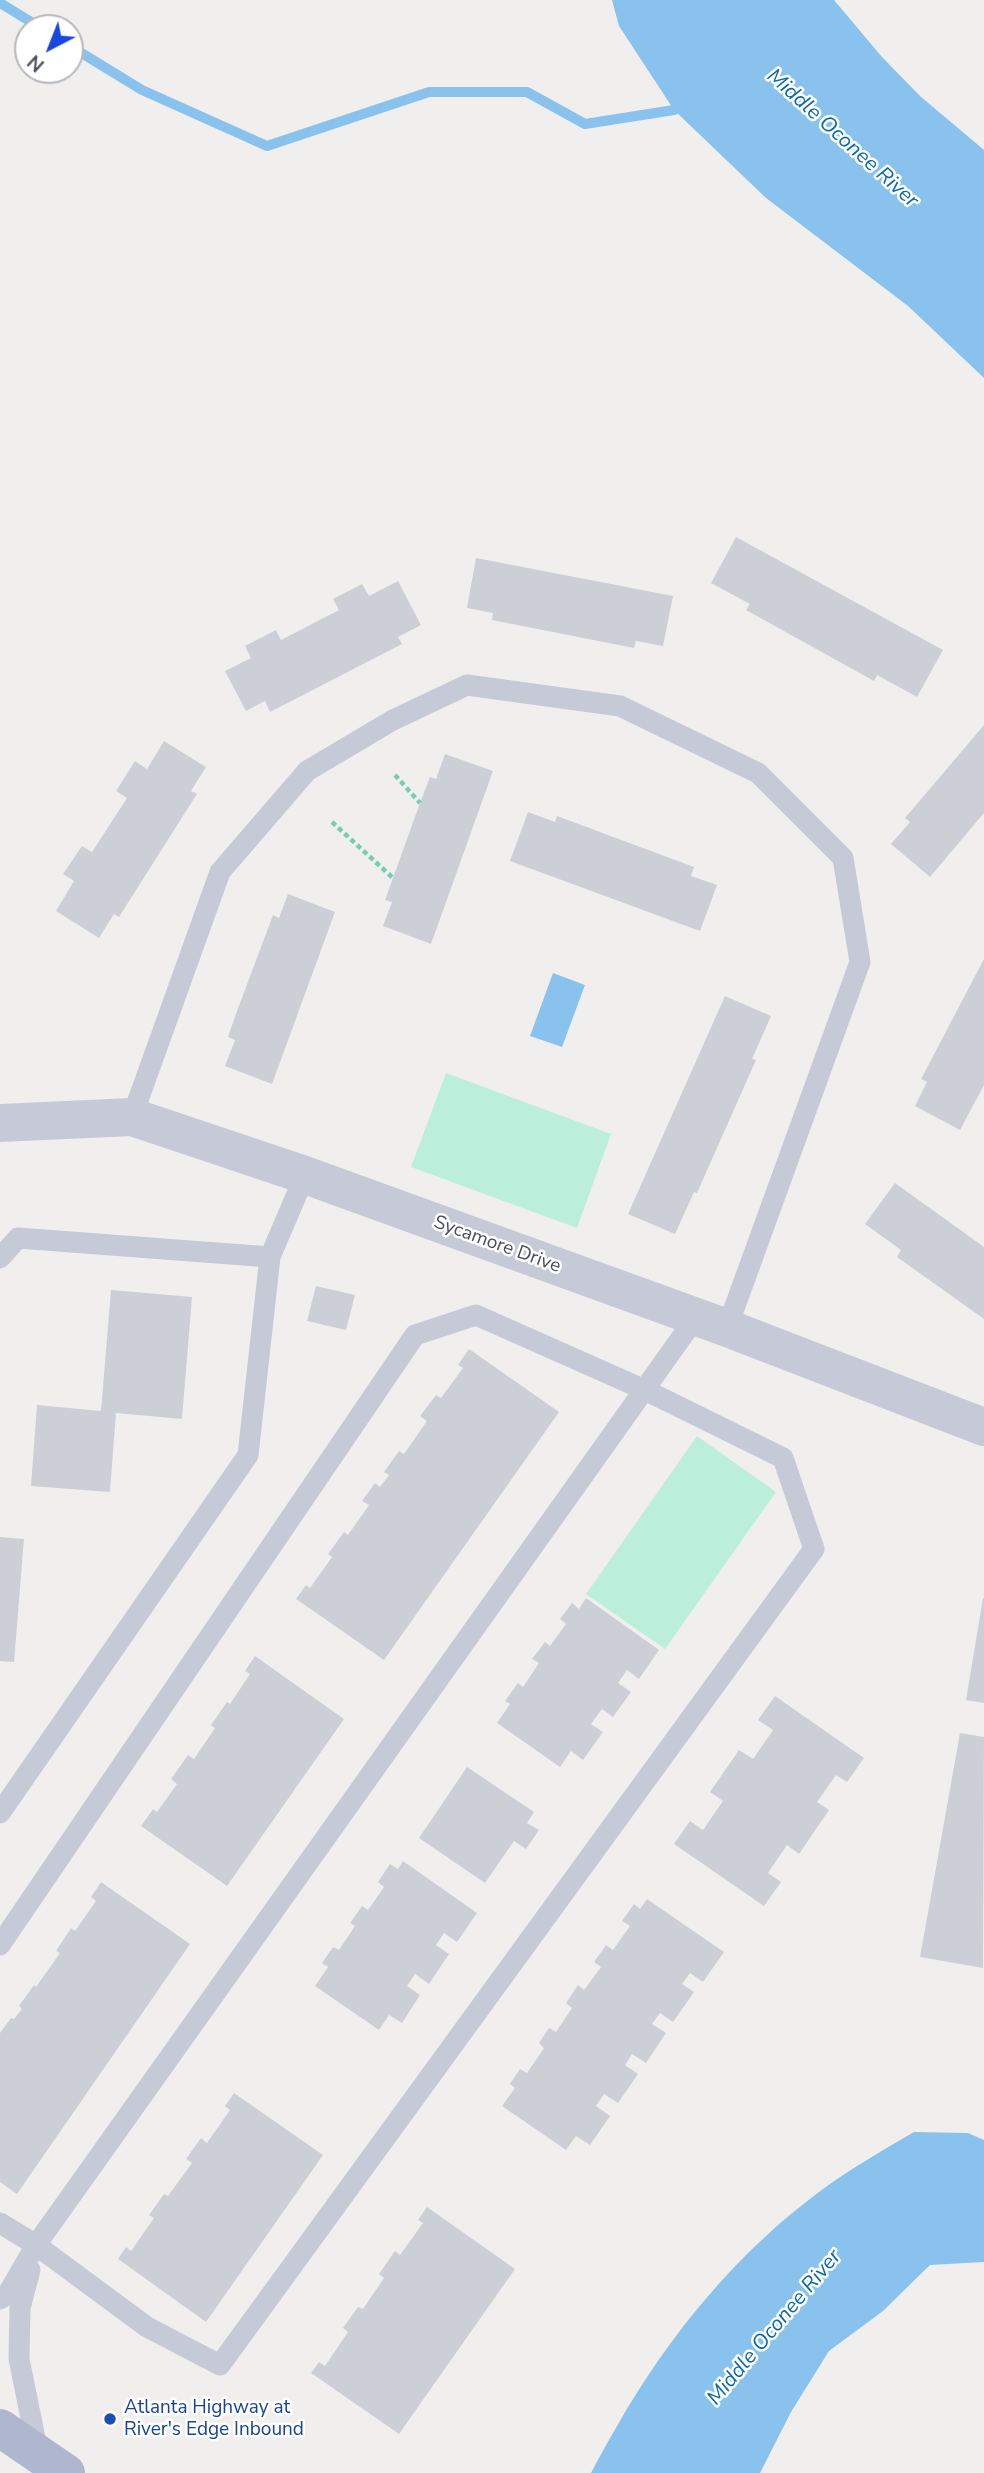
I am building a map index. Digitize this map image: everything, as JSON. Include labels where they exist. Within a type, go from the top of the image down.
[{"type":"main road","points":[[0,2428],[52,2463]]},
{"type":"street","name":"Sycamore Drive","points":[[0,1123],[132,1117],[305,1175],[711,1323],[984,1427]]},
{"type":"lane","points":[[0,2299],[8,2295],[36,2245],[645,1390],[711,1323],[860,962],[843,858],[758,773],[620,706],[467,685],[393,720],[307,771],[220,872],[132,1117]]},
{"type":"lane","points":[[0,1813],[248,1455],[270,1257],[305,1175]]},
{"type":"lane","points":[[0,1258],[18,1238],[270,1257]]},
{"type":"lane","points":[[0,1945],[415,1335],[476,1315],[645,1390],[783,1458],[814,1549],[220,2365],[147,2327],[36,2245],[0,2224]]},
{"type":"lane","points":[[36,2245],[20,2308],[19,2359],[52,2463]]},
{"type":"path","points":[[395,775],[420,803]]},
{"type":"path","points":[[332,822],[393,878]]},
{"type":"green space","points":[[446,1073],[611,1134],[577,1228],[411,1167]]},
{"type":"green space","points":[[697,1436],[776,1492],[665,1649],[586,1594]]},
{"type":"water","name":"Middle Oconee River","points":[[612,0],[834,0],[882,57],[920,96],[984,150],[984,378],[908,306],[766,198],[674,110],[619,26]]},
{"type":"water","points":[[553,973],[585,985],[562,1047],[530,1036]]},
{"type":"water","name":"Middle Oconee River","points":[[914,2132],[968,2133],[984,2140],[984,2262],[930,2265],[883,2311],[829,2351],[791,2412],[760,2473],[591,2473],[659,2359],[734,2267],[762,2239],[823,2189]]},
{"type":"building","points":[[736,537],[943,650],[917,697],[877,675],[874,681],[746,610],[750,604],[711,583]]},
{"type":"building","points":[[476,558],[673,596],[663,646],[636,641],[634,648],[492,620],[493,613],[467,608]]},
{"type":"building","points":[[398,581],[421,625],[398,637],[402,644],[270,712],[265,701],[246,711],[225,671],[251,658],[245,646],[276,630],[281,640],[339,610],[333,599],[362,584],[369,596]]},
{"type":"building","points":[[984,725],[984,813],[930,877],[891,844],[910,822],[905,818]]},
{"type":"building","points":[[164,741],[206,767],[191,791],[197,794],[119,917],[114,914],[99,938],[56,911],[74,881],[63,874],[82,846],[92,852],[127,798],[116,791],[135,761],[147,769]]},
{"type":"building","points":[[445,754],[493,771],[431,944],[383,926],[392,902],[385,900],[430,777],[436,779]]},
{"type":"building","points":[[528,812],[555,822],[557,816],[694,867],[691,876],[717,885],[700,931],[510,861]]},
{"type":"building","points":[[288,894],[335,912],[272,1084],[225,1066],[235,1040],[228,1037],[237,1011],[273,915],[279,918]]},
{"type":"building","points":[[984,959],[984,1085],[960,1130],[915,1106],[927,1082],[921,1079]]},
{"type":"building","points":[[725,996],[771,1016],[752,1059],[756,1060],[697,1193],[694,1192],[675,1234],[628,1214]]},
{"type":"building","points":[[895,1183],[984,1247],[984,1319],[897,1257],[901,1250],[865,1224]]},
{"type":"building","points":[[316,1286],[355,1295],[346,1330],[307,1321]]},
{"type":"building","points":[[111,1290],[192,1297],[182,1419],[116,1413],[110,1492],[31,1486],[37,1405],[101,1411]]},
{"type":"building","points":[[469,1349],[559,1412],[384,1660],[296,1599],[306,1585],[310,1588],[332,1557],[328,1554],[344,1532],[348,1535],[369,1505],[362,1501],[375,1483],[380,1487],[389,1475],[384,1472],[399,1451],[404,1454],[427,1421],[420,1416],[436,1395],[441,1398],[463,1368],[458,1365]]},
{"type":"building","points":[[0,1537],[24,1539],[14,1662],[0,1661]]},
{"type":"building","points":[[586,1598],[659,1650],[639,1679],[627,1670],[618,1683],[631,1692],[613,1717],[602,1709],[591,1724],[603,1732],[583,1760],[571,1751],[560,1767],[497,1723],[510,1704],[505,1701],[518,1683],[523,1687],[539,1663],[532,1659],[545,1642],[550,1646],[566,1624],[560,1619],[572,1603],[579,1609]]},
{"type":"building","points":[[984,1598],[984,1703],[966,1700]]},
{"type":"building","points":[[255,1656],[344,1719],[227,1886],[141,1826],[153,1809],[157,1812],[177,1784],[171,1779],[188,1755],[194,1759],[215,1728],[211,1725],[227,1702],[230,1704],[250,1674],[245,1671]]},
{"type":"building","points":[[775,1696],[864,1758],[847,1782],[836,1775],[817,1802],[829,1810],[799,1854],[787,1845],[768,1873],[781,1882],[764,1906],[674,1844],[690,1821],[703,1830],[723,1801],[710,1792],[739,1750],[753,1759],[773,1730],[758,1720]]},
{"type":"building","points":[[960,1733],[984,1737],[983,1968],[920,1957]]},
{"type":"building","points":[[467,1767],[534,1812],[527,1823],[539,1830],[526,1849],[514,1841],[485,1883],[419,1838]]},
{"type":"building","points":[[403,1861],[477,1913],[457,1942],[444,1933],[436,1945],[449,1954],[429,1984],[415,1974],[407,1986],[420,1995],[402,2023],[389,2015],[379,2030],[315,1986],[328,1967],[322,1963],[333,1947],[339,1950],[355,1926],[350,1923],[362,1906],[368,1910],[384,1887],[378,1882],[390,1864],[398,1869]]},
{"type":"building","points":[[101,1882],[190,1944],[17,2194],[0,2182],[0,2033],[22,2009],[19,2006],[60,1953],[56,1951],[71,1928],[75,1931],[96,1901],[91,1897]]},
{"type":"building","points":[[647,1899],[724,1952],[703,1982],[690,1973],[682,1984],[694,1992],[673,2022],[660,2013],[652,2024],[666,2033],[646,2063],[632,2054],[625,2065],[638,2074],[618,2103],[604,2094],[596,2106],[610,2116],[590,2145],[576,2136],[566,2150],[502,2106],[515,2088],[510,2084],[520,2069],[527,2073],[544,2048],[539,2043],[549,2028],[556,2032],[572,2008],[566,2003],[578,1985],[584,1990],[601,1967],[594,1962],[606,1945],[613,1950],[630,1926],[622,1921],[634,1904],[640,1909]]},
{"type":"building","points":[[234,2093],[323,2155],[206,2322],[118,2259],[126,2247],[131,2251],[154,2218],[149,2215],[164,2194],[168,2196],[192,2163],[186,2159],[201,2138],[207,2143],[230,2110],[225,2106]]},
{"type":"building","points":[[427,2207],[515,2269],[399,2434],[311,2373],[319,2362],[325,2366],[348,2332],[343,2328],[358,2307],[363,2309],[384,2278],[379,2274],[395,2251],[400,2255],[423,2223],[418,2220]]},
{"type":"waterway","points":[[0,3],[18,14]]},
{"type":"waterway","points":[[84,55],[142,90],[267,146],[429,92],[527,92],[585,124],[674,110],[683,101]]},
{"type":"place","name":"Atlanta Highway at River's Edge Inbound","points":[[110,2419]]}]
